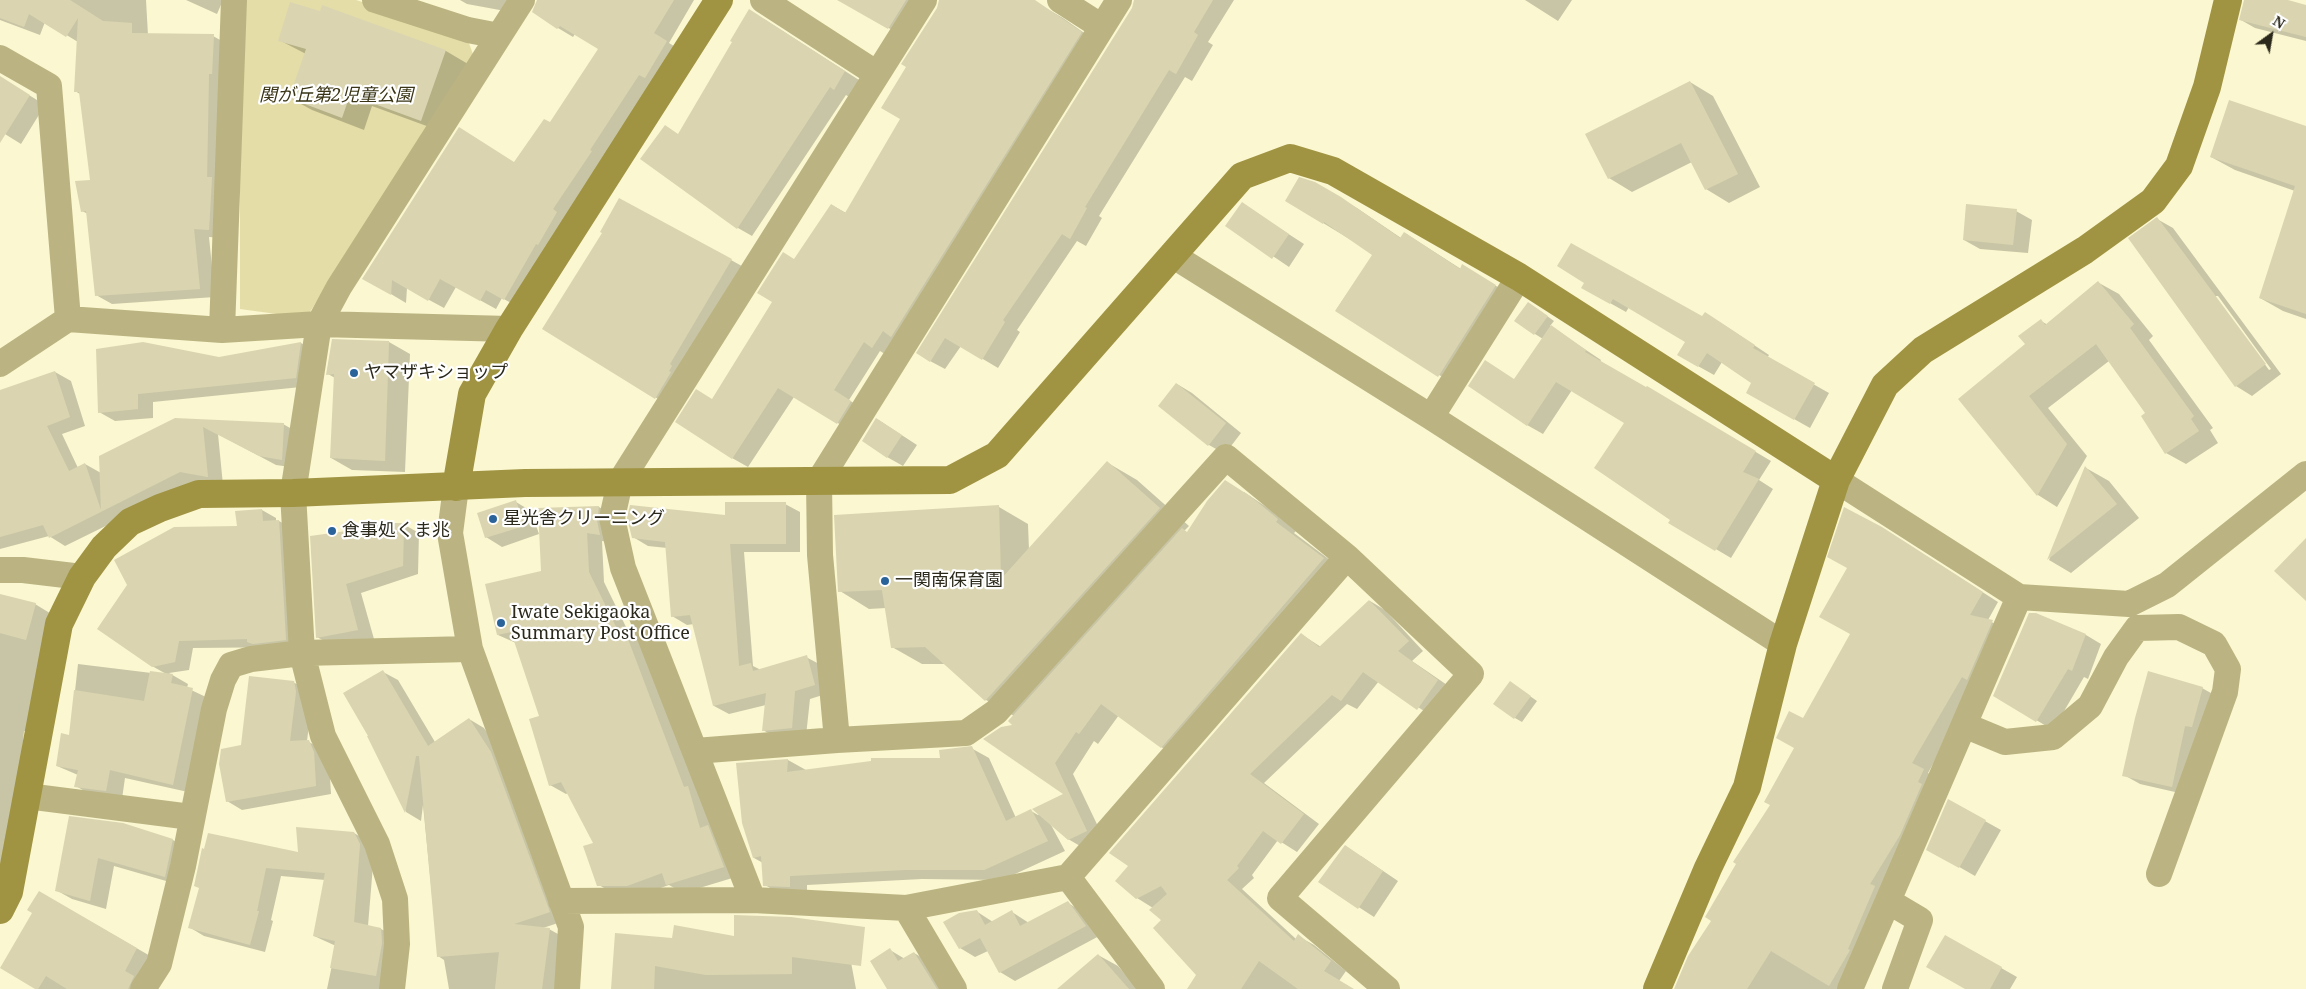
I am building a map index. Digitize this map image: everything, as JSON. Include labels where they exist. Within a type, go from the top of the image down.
[{"type":"street","points":[[222,330],[234,0]]},
{"type":"street","points":[[375,0],[468,30],[499,36]]},
{"type":"street","points":[[392,989],[397,944],[395,900],[377,844],[323,736],[302,653],[294,493],[319,324],[339,287],[522,0]]},
{"type":"street","points":[[567,989],[571,927],[470,649],[450,533],[456,487],[472,394],[509,329],[719,0]]},
{"type":"street","points":[[763,0],[877,74]]},
{"type":"street","points":[[753,900],[622,568],[612,518],[620,482],[924,0]]},
{"type":"street","points":[[1060,0],[1102,27]]},
{"type":"street","points":[[836,740],[820,555],[819,481],[1119,0]]},
{"type":"street","points":[[1657,989],[1708,868],[1747,787],[1783,644],[1836,480],[1885,385],[1923,350],[2085,250],[2153,201],[2180,166],[2207,87],[2228,0]]},
{"type":"street","points":[[0,58],[49,86],[68,319]]},
{"type":"street","points":[[0,910],[9,892],[59,624],[82,577],[104,547],[130,522],[160,508],[199,494],[294,493],[620,482],[950,480],[997,455],[1242,176],[1290,158],[1333,171],[1519,277],[2019,597],[2128,604],[2167,585],[2306,474]]},
{"type":"street","points":[[1172,255],[1431,417],[1783,644]]},
{"type":"street","points":[[1431,417],[1519,277]]},
{"type":"street","points":[[0,364],[68,319],[222,330],[319,324],[509,329]]},
{"type":"street","points":[[695,751],[836,740],[966,733],[996,712],[1226,457],[1347,557],[1471,674],[1280,898],[1387,989]]},
{"type":"street","points":[[562,901],[753,900],[906,908],[1068,877],[1347,557]]},
{"type":"street","points":[[0,570],[23,570],[82,577]]},
{"type":"street","points":[[1850,989],[2019,597]]},
{"type":"street","points":[[1964,725],[2005,742],[2053,738],[2090,706],[2116,657],[2137,628],[2179,627],[2214,644],[2228,669],[2225,692],[2159,874]]},
{"type":"street","points":[[143,989],[158,964],[183,866],[191,817],[214,709],[223,680],[231,666],[251,659],[302,653],[470,649]]},
{"type":"street","points":[[27,796],[191,817]]},
{"type":"street","points":[[1068,877],[1152,989]]},
{"type":"street","points":[[1888,901],[1920,920],[1895,989]]},
{"type":"street","points":[[906,908],[954,989]]},
{"type":"green space","name":"関が丘第2児童公園","points":[[240,0],[356,0],[466,35],[474,57],[306,318],[240,309]]},
{"type":"building","points":[[0,0],[70,0],[103,21],[132,23],[132,33],[214,34],[212,74],[209,74],[207,177],[212,177],[209,230],[194,229],[200,289],[95,296],[86,211],[81,212],[75,181],[90,180],[79,92],[74,92],[78,18],[66,37],[29,14],[24,27],[0,18]]},
{"type":"building","points":[[537,0],[674,0],[654,33],[667,41],[645,78],[639,75],[590,150],[592,151],[553,209],[557,212],[504,300],[486,290],[480,301],[440,279],[428,301],[392,280],[391,295],[362,279],[459,127],[514,162],[544,119],[550,122],[598,49],[560,26],[557,29],[532,12]]},
{"type":"building","points":[[837,0],[906,0],[888,29]]},
{"type":"building","points":[[939,0],[1035,0],[1082,32],[891,337],[883,331],[872,348],[864,342],[834,390],[851,401],[837,424],[778,388],[732,459],[675,422],[696,389],[712,399],[772,302],[757,293],[783,252],[794,259],[831,204],[845,213],[900,119],[881,108],[906,67],[901,64],[937,8]]},
{"type":"building","points":[[1134,0],[1213,0],[1194,32],[1198,35],[1176,74],[1169,70],[1085,207],[1087,208],[1070,239],[1062,234],[1003,320],[1005,322],[982,360],[945,338],[930,362],[916,353],[1132,8]]},
{"type":"building","points":[[2244,0],[2288,0],[2306,5],[2306,37],[2239,20]]},
{"type":"building","points":[[290,2],[320,11],[322,5],[446,50],[421,121],[350,95],[342,118],[289,98],[306,49],[278,41]]},
{"type":"building","points":[[749,9],[845,71],[834,90],[830,87],[737,229],[640,159],[665,125],[678,134],[732,42],[730,41]]},
{"type":"building","points":[[0,76],[30,95],[0,143]]},
{"type":"building","points":[[1690,81],[1738,174],[1705,190],[1681,143],[1608,179],[1585,134]]},
{"type":"building","points":[[2229,100],[2306,126],[2306,314],[2259,298],[2295,186],[2210,157]]},
{"type":"building","points":[[1299,177],[1315,182],[1341,197],[1400,238],[1404,232],[1460,269],[1462,264],[1496,285],[1438,377],[1335,311],[1372,255],[1324,222],[1323,224],[1285,201]]},
{"type":"building","points":[[619,198],[732,259],[670,364],[672,366],[669,371],[671,372],[655,399],[542,329],[602,233],[600,232]]},
{"type":"building","points":[[1242,202],[1289,234],[1272,259],[1225,226]]},
{"type":"building","points":[[1966,204],[2017,209],[2013,245],[1963,240]]},
{"type":"building","points":[[2157,217],[2266,364],[2235,387],[2128,238]]},
{"type":"building","points":[[1571,243],[1702,316],[1705,312],[1755,345],[1753,348],[1815,383],[1794,420],[1746,393],[1751,383],[1707,353],[1698,367],[1677,355],[1685,342],[1613,299],[1610,304],[1581,288],[1584,283],[1557,266]]},
{"type":"building","points":[[2098,281],[2134,324],[2130,328],[2194,416],[2191,419],[2199,431],[2165,454],[2141,416],[2145,413],[2096,344],[2029,396],[2067,444],[2037,496],[1958,399],[2025,344],[2018,336],[2041,319],[2045,325]]},
{"type":"building","points":[[1528,302],[1548,316],[1534,335],[1514,321]]},
{"type":"building","points":[[1551,325],[1586,350],[1585,352],[1647,386],[1756,451],[1743,472],[1759,479],[1715,551],[1668,523],[1670,520],[1594,468],[1624,423],[1556,382],[1527,426],[1468,386],[1485,360],[1514,379]]},
{"type":"building","points":[[332,339],[389,341],[385,461],[330,458],[334,374],[326,375]]},
{"type":"building","points":[[143,342],[219,357],[301,342],[296,378],[138,394],[138,409],[98,413],[96,349]]},
{"type":"building","points":[[55,371],[70,417],[47,426],[69,471],[85,463],[101,510],[99,456],[175,418],[284,423],[282,460],[259,456],[203,427],[208,477],[180,472],[49,538],[43,525],[0,537],[0,390]]},
{"type":"building","points":[[1176,383],[1226,423],[1208,446],[1158,406]]},
{"type":"building","points":[[876,418],[902,435],[887,458],[862,441]]},
{"type":"building","points":[[1107,461],[1160,508],[985,701],[925,647],[891,648],[882,590],[838,592],[834,515],[999,505],[1001,579]]},
{"type":"building","points":[[2085,466],[2117,504],[2047,560]]},
{"type":"building","points":[[1225,480],[1250,496],[1278,519],[1276,522],[1324,558],[1161,748],[1101,704],[1079,734],[1076,732],[1055,763],[1087,831],[1068,840],[1032,809],[1063,794],[983,739],[1001,727],[1012,725],[1008,721],[1182,528],[1187,532],[1207,501]]},
{"type":"building","points":[[516,500],[524,526],[485,538],[477,513]]},
{"type":"building","points":[[725,502],[786,502],[786,544],[730,544],[739,666],[751,663],[753,671],[807,655],[815,685],[795,691],[792,728],[762,731],[766,693],[713,706],[690,615],[671,617],[665,542],[632,538],[627,518],[630,505],[725,515]]},
{"type":"building","points":[[599,506],[597,521],[600,535],[587,533],[589,572],[617,629],[623,626],[684,787],[688,786],[700,828],[708,825],[724,867],[666,885],[662,873],[627,886],[597,886],[583,846],[593,843],[561,782],[549,786],[529,719],[539,716],[511,632],[497,635],[485,584],[541,571],[538,508]]},
{"type":"building","points":[[1844,507],[1882,527],[1983,592],[1970,615],[1993,620],[1967,680],[1962,677],[1912,763],[1924,769],[1918,782],[1922,784],[1900,835],[1870,884],[1875,886],[1848,949],[1850,950],[1829,986],[1771,951],[1747,989],[1674,989],[1688,956],[1711,921],[1705,917],[1736,864],[1733,862],[1770,805],[1764,802],[1794,748],[1776,738],[1789,711],[1803,718],[1850,634],[1819,617],[1847,568],[1827,557]]},
{"type":"building","points":[[262,509],[263,521],[279,520],[286,640],[253,644],[247,642],[247,639],[179,641],[175,662],[152,667],[97,629],[127,585],[114,560],[174,527],[237,526],[235,511]]},
{"type":"building","points":[[376,523],[404,523],[403,566],[346,584],[358,630],[316,638],[310,536],[376,527]]},
{"type":"building","points":[[2306,538],[2306,601],[2274,571]]},
{"type":"building","points":[[0,594],[36,603],[26,640],[0,633]]},
{"type":"building","points":[[1369,600],[1409,641],[1398,651],[1438,680],[1417,710],[1363,672],[1341,701],[1332,695],[1250,774],[1304,814],[1281,844],[1263,831],[1237,866],[1239,868],[1227,880],[1294,941],[1298,934],[1331,961],[1324,971],[1354,989],[1298,989],[1259,961],[1241,989],[1187,989],[1196,975],[1153,928],[1161,920],[1149,910],[1167,894],[1161,886],[1136,899],[1115,881],[1128,866],[1109,853],[1301,633],[1319,647]]},
{"type":"building","points":[[2029,613],[2036,613],[2086,634],[2072,671],[2068,669],[2036,722],[1993,696]]},
{"type":"building","points":[[383,670],[428,746],[469,718],[491,752],[550,912],[514,924],[550,928],[542,989],[495,989],[499,952],[437,957],[419,756],[416,756],[405,813],[368,736],[343,693]]},
{"type":"building","points":[[150,671],[173,674],[171,683],[193,688],[173,785],[110,770],[106,791],[74,787],[78,770],[56,766],[61,733],[69,735],[74,690],[144,701]]},
{"type":"building","points":[[2148,671],[2203,687],[2192,727],[2185,726],[2172,787],[2122,776]]},
{"type":"building","points":[[249,676],[294,681],[296,692],[290,741],[309,740],[314,752],[316,786],[226,802],[219,764],[221,749],[241,745]]},
{"type":"building","points":[[1510,681],[1531,696],[1514,719],[1493,704]]},
{"type":"building","points":[[972,746],[1006,821],[1031,809],[1048,841],[984,870],[904,870],[790,876],[790,887],[763,886],[761,856],[753,858],[742,823],[736,763],[788,759],[787,772],[871,761],[871,758],[940,758],[939,750]]},
{"type":"building","points":[[1948,799],[1986,820],[1959,868],[1926,850]]},
{"type":"building","points":[[69,816],[123,823],[173,839],[165,877],[98,858],[90,901],[55,891]]},
{"type":"building","points":[[296,827],[354,832],[360,844],[354,922],[381,928],[382,943],[376,976],[330,968],[335,941],[313,936],[325,873],[266,868],[257,911],[259,911],[250,945],[188,928],[199,888],[194,886],[202,848],[204,849],[208,833],[298,852]]},
{"type":"building","points":[[1345,845],[1383,871],[1358,909],[1318,882]]},
{"type":"building","points":[[39,891],[137,948],[125,971],[134,976],[128,989],[67,989],[46,976],[38,989],[35,989],[0,968],[32,913],[27,910]]},
{"type":"building","points":[[1068,901],[1086,926],[999,973],[980,938],[959,949],[943,922],[959,913],[977,910],[985,925],[1012,910],[1020,926]]},
{"type":"building","points":[[734,915],[791,917],[865,927],[861,966],[792,957],[792,974],[706,975],[655,966],[654,989],[611,989],[615,933],[672,938],[674,925],[734,936]]},
{"type":"building","points":[[1945,935],[2002,967],[1990,989],[1965,989],[1926,967]]},
{"type":"building","points":[[890,948],[898,961],[914,952],[937,989],[887,989],[870,961]]},
{"type":"building","points":[[1098,954],[1129,989],[1057,989]]},
{"type":"place","name":"ヤマザキショップ","points":[[354,373]]},
{"type":"place","name":"星光舎クリーニング","points":[[493,519]]},
{"type":"place","name":"食事処くま兆","points":[[332,531]]},
{"type":"place","name":"一関南保育園","points":[[885,581]]},
{"type":"place","name":"Iwate Sekigaoka Summary Post Office","points":[[501,623]]}]
